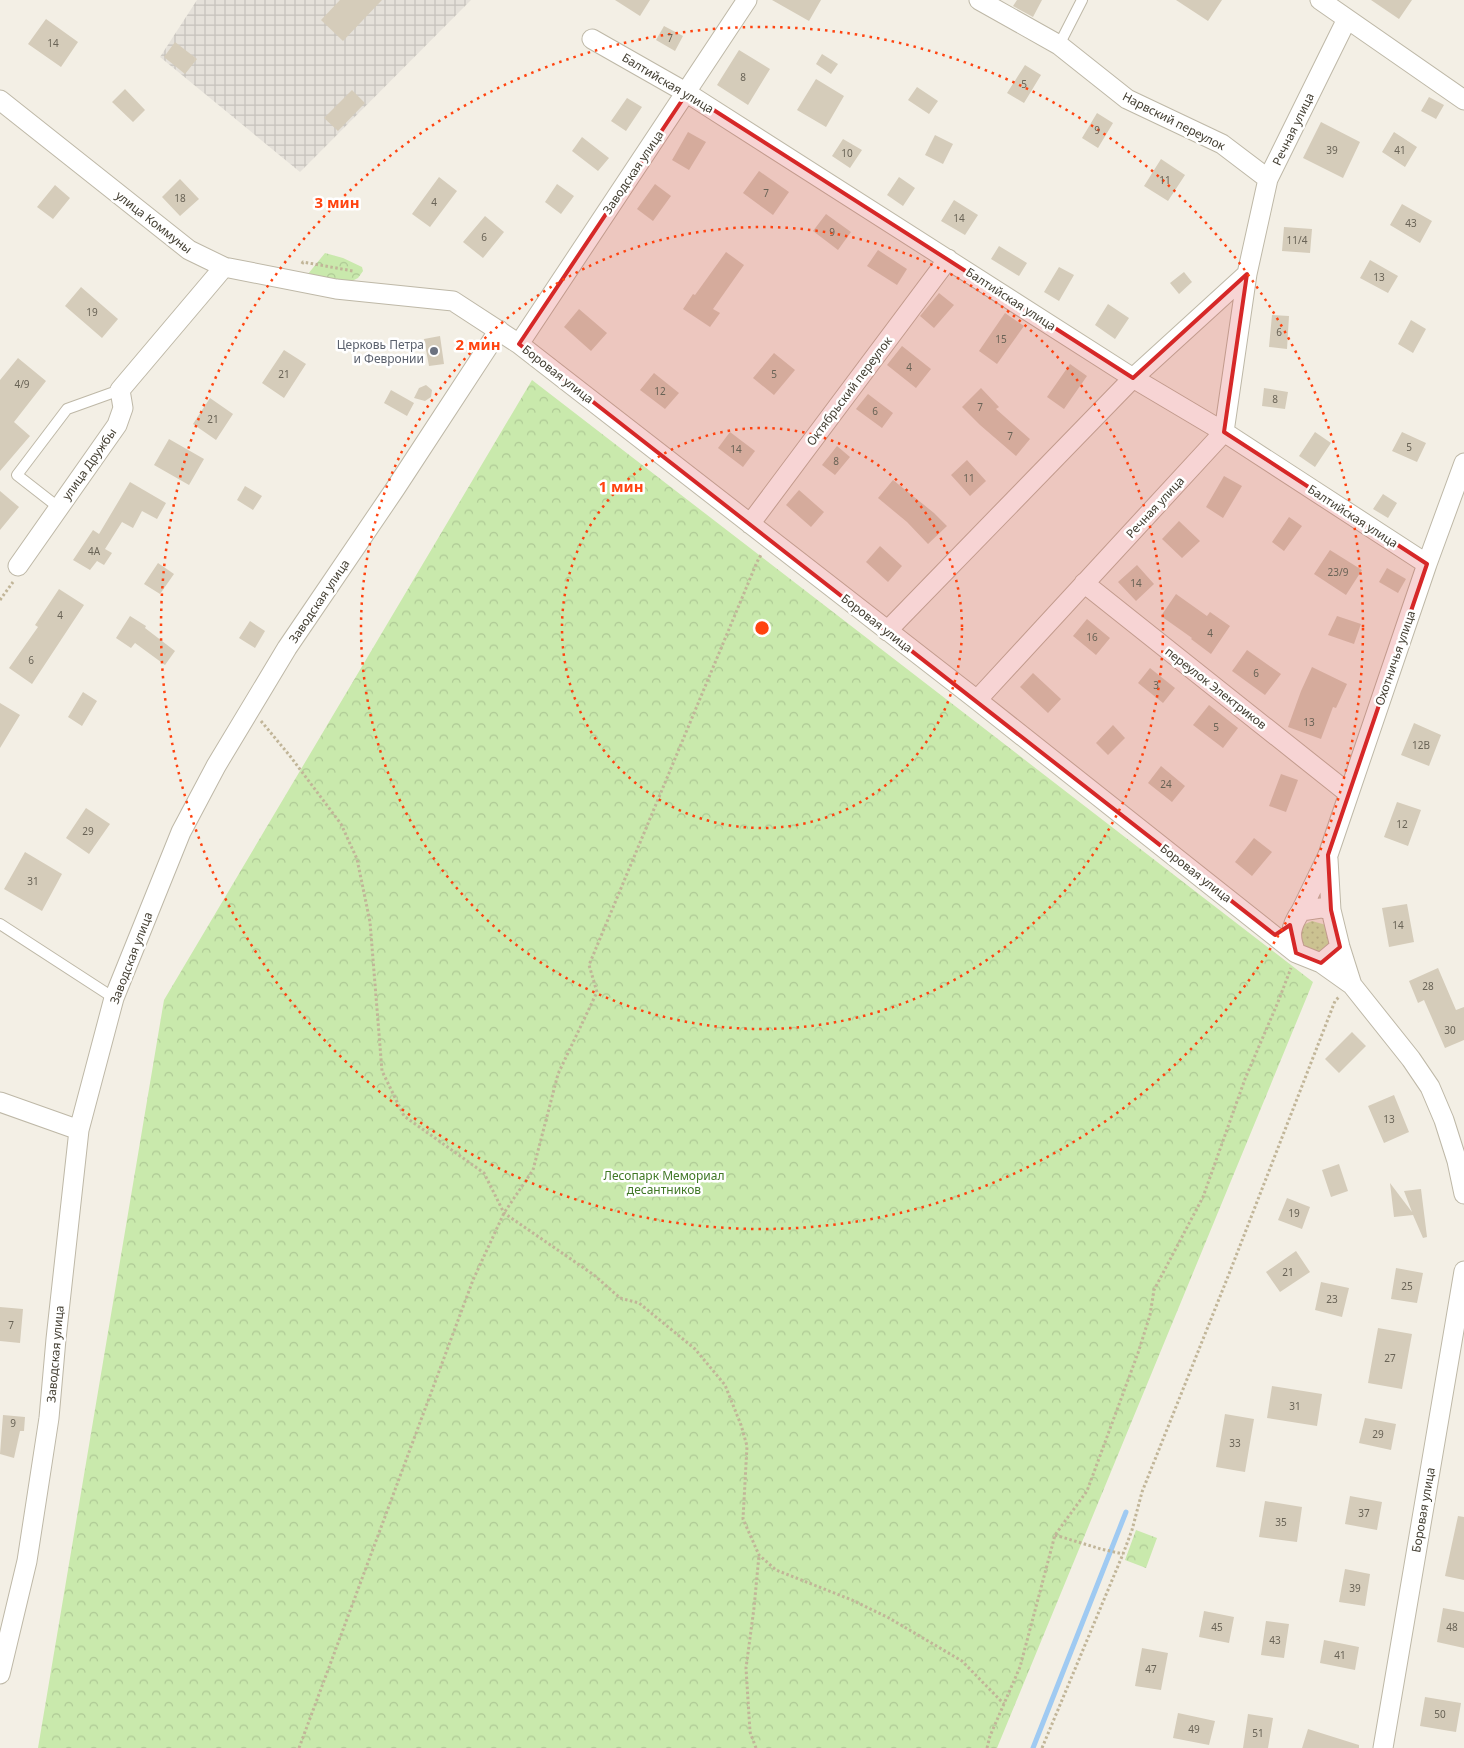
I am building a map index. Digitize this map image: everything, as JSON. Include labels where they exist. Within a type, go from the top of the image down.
[{"type":"street","name":"Заводская улица","points":[[519,344],[748,0]]},
{"type":"street","name":"Нарвский переулок","points":[[979,0],[1058,45],[1127,100],[1222,144],[1268,179]]},
{"type":"street","points":[[1320,0],[1464,100]]},
{"type":"street","name":"Речная улица","points":[[977,700],[1224,432],[1247,274],[1268,179],[1347,19]]},
{"type":"street","name":"Балтийская улица","points":[[592,39],[687,92],[1133,378],[1224,432],[1427,564]]},
{"type":"street","name":"улица Коммуны","points":[[0,100],[189,250],[224,267],[336,289],[453,301]]},
{"type":"street","name":"Октябрьский переулок","points":[[750,524],[948,259]]},
{"type":"street","points":[[120,390],[224,267]]},
{"type":"street","points":[[887,631],[1133,378],[1247,274]]},
{"type":"street","name":"Боровая улица","points":[[453,301],[519,344],[977,700],[1296,953]]},
{"type":"street","name":"Заводская улица","points":[[0,1674],[26,1561],[49,1418],[79,1130],[114,998],[180,832],[216,766],[287,648],[395,489],[499,330]]},
{"type":"street","name":"улица Дружбы","points":[[18,566],[117,425],[123,408],[120,390]]},
{"type":"street","name":"Охотничья улица","points":[[1298,917],[1328,855],[1348,792],[1464,462]]},
{"type":"street","name":"переулок Электриков","points":[[1084,583],[1348,792]]},
{"type":"street","name":"Охотничья улица","points":[[1328,855],[1331,910]]},
{"type":"street","points":[[1275,935],[1298,917],[1321,908],[1331,910],[1352,985]]},
{"type":"street","points":[[1298,917],[1291,934],[1296,953],[1321,963],[1352,985],[1411,1059],[1430,1087],[1444,1120],[1457,1161],[1464,1194]]},
{"type":"street","points":[[1321,963],[1340,947]]},
{"type":"street","points":[[0,1102],[79,1130]]},
{"type":"street","name":"Боровая улица","points":[[1383,1748],[1464,1271]]},
{"type":"lane","points":[[1058,45],[1082,0]]},
{"type":"lane","points":[[58,507],[17,475],[66,409],[120,390]]},
{"type":"lane","points":[[0,924],[114,998]]},
{"type":"path","points":[[315,264],[353,271]]},
{"type":"path","points":[[299,1748],[473,1280],[504,1214],[533,1170],[558,1074],[596,992],[589,965],[757,562],[771,540]]},
{"type":"path","points":[[252,709],[341,824],[357,860],[370,922],[382,1071],[404,1116],[484,1173],[504,1214],[594,1275],[620,1298],[639,1303],[695,1349],[725,1385],[747,1446],[743,1519],[758,1555],[754,1608],[746,1668],[750,1732],[756,1748]]},
{"type":"path","points":[[987,1748],[990,1736],[1020,1667],[1055,1534],[1087,1492],[1138,1353],[1150,1315],[1154,1290],[1203,1197],[1245,1079],[1278,1002],[1296,953]]},
{"type":"path","points":[[1042,1748],[1132,1530],[1142,1492],[1335,1001],[1352,985]]},
{"type":"path","points":[[1055,1534],[1100,1549],[1122,1554]]},
{"type":"path","points":[[758,1555],[776,1570],[852,1600],[889,1618],[962,1661],[1004,1704]]},
{"type":"highlighted area","points":[[687,93],[1133,378],[1247,274],[1224,432],[1427,564],[1328,855],[1331,910],[1340,947],[1321,963],[1312,961],[1296,953],[1290,925],[1275,935],[519,344]]},
{"type":"shaded area","points":[[197,0],[471,0],[300,172],[160,57]]},
{"type":"green space","points":[[325,253],[343,258],[362,267],[363,271],[358,278],[350,282],[308,274]]},
{"type":"green space","name":"Лесопарк Мемориал десантников","points":[[532,380],[1313,982],[997,1748],[38,1748],[164,1000]]},
{"type":"green space","points":[[1312,921],[1326,925],[1331,944],[1318,956],[1299,943],[1303,925]]},
{"type":"green space","points":[[1136,1530],[1157,1538],[1146,1568],[1125,1560]]},
{"type":"building","points":[[340,0],[382,0],[343,41],[321,20]]},
{"type":"building","points":[[615,0],[650,0],[640,16]]},
{"type":"building","points":[[772,0],[821,0],[809,21]]},
{"type":"building","points":[[1017,0],[1042,0],[1033,17],[1013,6]]},
{"type":"building","points":[[1176,0],[1222,0],[1208,21]]},
{"type":"building","points":[[1371,0],[1412,0],[1399,19]]},
{"type":"building","points":[[46,19],[78,42],[61,67],[28,44]]},
{"type":"building","points":[[664,26],[683,36],[675,51],[656,40]]},
{"type":"building","points":[[175,42],[197,59],[185,74],[164,57]]},
{"type":"building","points":[[739,50],[770,69],[748,105],[717,85]]},
{"type":"building","points":[[822,54],[838,64],[831,74],[816,64]]},
{"type":"building","points":[[1025,65],[1041,75],[1024,103],[1007,93]]},
{"type":"building","points":[[816,79],[844,96],[826,127],[797,110]]},
{"type":"building","points":[[917,87],[938,101],[929,114],[908,100]]},
{"type":"building","points":[[125,89],[145,110],[133,122],[112,102]]},
{"type":"building","points":[[352,90],[365,103],[338,131],[324,118]]},
{"type":"building","points":[[1429,97],[1444,105],[1436,119],[1421,111]]},
{"type":"building","points":[[627,98],[642,107],[626,131],[611,121]]},
{"type":"building","points":[[1097,113],[1113,123],[1098,148],[1082,138]]},
{"type":"building","points":[[1321,122],[1360,142],[1343,178],[1303,158]]},
{"type":"building","points":[[688,132],[706,142],[689,170],[672,160]]},
{"type":"building","points":[[1394,132],[1417,147],[1405,167],[1382,152]]},
{"type":"building","points":[[935,135],[953,144],[943,164],[925,155]]},
{"type":"building","points":[[582,137],[609,158],[598,171],[572,151]]},
{"type":"building","points":[[843,139],[862,150],[850,168],[832,156]]},
{"type":"building","points":[[1161,159],[1185,175],[1168,201],[1144,186]]},
{"type":"building","points":[[759,171],[789,192],[773,215],[743,193]]},
{"type":"building","points":[[439,177],[457,191],[430,227],[412,214]]},
{"type":"building","points":[[899,177],[915,188],[903,206],[887,195]]},
{"type":"building","points":[[180,179],[199,199],[180,216],[162,197]]},
{"type":"building","points":[[557,184],[574,196],[561,214],[545,202]]},
{"type":"building","points":[[655,184],[671,196],[653,221],[637,209]]},
{"type":"building","points":[[55,185],[70,198],[53,219],[37,207]]},
{"type":"building","points":[[954,200],[978,215],[965,235],[941,221]]},
{"type":"building","points":[[1402,204],[1432,221],[1420,243],[1390,225]]},
{"type":"building","points":[[826,214],[851,232],[838,250],[813,231]]},
{"type":"building","points":[[485,216],[504,232],[483,258],[463,242]]},
{"type":"building","points":[[1284,227],[1312,229],[1310,253],[1282,251]]},
{"type":"building","points":[[999,246],[1027,263],[1019,276],[991,259]]},
{"type":"building","points":[[878,250],[907,269],[897,285],[867,266]]},
{"type":"building","points":[[726,252],[744,265],[713,309],[720,313],[710,327],[683,309]]},
{"type":"building","points":[[1370,260],[1398,276],[1388,293],[1360,278]]},
{"type":"building","points":[[1059,267],[1074,275],[1059,301],[1044,292]]},
{"type":"building","points":[[1184,272],[1192,282],[1179,294],[1170,283]]},
{"type":"building","points":[[81,287],[118,319],[102,338],[65,306]]},
{"type":"building","points":[[939,293],[954,305],[934,328],[920,316]]},
{"type":"building","points":[[1108,304],[1129,318],[1115,339],[1095,325]]},
{"type":"building","points":[[579,309],[607,333],[591,351],[564,327]]},
{"type":"building","points":[[1005,313],[1024,326],[997,364],[979,351]]},
{"type":"building","points":[[1272,315],[1289,316],[1287,349],[1269,347]]},
{"type":"building","points":[[1411,320],[1426,329],[1413,353],[1398,344]]},
{"type":"building","name":"Церковь Петра и Февронии","points":[[440,336],[444,364],[429,366],[424,339]]},
{"type":"building","points":[[902,346],[931,369],[916,388],[887,365]]},
{"type":"building","points":[[284,350],[306,364],[284,398],[262,383]]},
{"type":"building","points":[[774,353],[795,370],[774,395],[753,378]]},
{"type":"building","points":[[18,358],[46,381],[14,422],[30,436],[0,471],[0,380]]},
{"type":"building","points":[[1070,364],[1087,376],[1064,409],[1047,397]]},
{"type":"building","points":[[654,373],[679,393],[665,409],[640,390]]},
{"type":"building","points":[[426,385],[432,390],[431,397],[425,401],[414,398],[419,388]]},
{"type":"building","points":[[981,388],[999,407],[996,409],[1030,439],[1016,456],[962,407]]},
{"type":"building","points":[[1264,388],[1288,392],[1285,409],[1262,406]]},
{"type":"building","points":[[391,390],[414,403],[407,416],[384,403]]},
{"type":"building","points":[[868,394],[893,413],[882,428],[856,409]]},
{"type":"building","points":[[210,398],[233,414],[216,440],[193,424]]},
{"type":"building","points":[[730,432],[755,451],[743,467],[718,448]]},
{"type":"building","points":[[1315,432],[1331,443],[1315,467],[1299,456]]},
{"type":"building","points":[[1402,432],[1426,443],[1417,462],[1392,451]]},
{"type":"building","points":[[169,439],[204,459],[189,485],[154,465]]},
{"type":"building","points":[[837,446],[850,457],[835,475],[822,465]]},
{"type":"building","points":[[967,460],[986,481],[970,496],[951,475]]},
{"type":"building","points":[[1224,476],[1242,486],[1223,518],[1206,507]]},
{"type":"building","points":[[893,480],[947,526],[928,544],[907,522],[878,498]]},
{"type":"building","points":[[130,482],[166,503],[157,519],[142,511],[133,528],[122,522],[105,549],[112,553],[104,565],[97,561],[90,570],[73,560],[93,530],[99,534]]},
{"type":"building","points":[[245,486],[262,496],[253,510],[237,500]]},
{"type":"building","points":[[799,490],[824,512],[811,527],[786,505]]},
{"type":"building","points":[[0,491],[19,507],[0,530]]},
{"type":"building","points":[[1383,494],[1397,503],[1388,518],[1373,509]]},
{"type":"building","points":[[1289,517],[1302,526],[1284,551],[1272,542]]},
{"type":"building","points":[[1179,521],[1200,541],[1182,558],[1162,539]]},
{"type":"building","points":[[880,546],[902,566],[888,582],[866,562]]},
{"type":"building","points":[[1330,550],[1362,570],[1346,595],[1314,574]]},
{"type":"building","points":[[158,563],[174,574],[160,594],[144,584]]},
{"type":"building","points":[[1137,565],[1154,584],[1136,601],[1118,582]]},
{"type":"building","points":[[1387,568],[1406,579],[1398,593],[1379,582]]},
{"type":"building","points":[[59,589],[84,605],[32,684],[9,668],[38,627],[35,625]]},
{"type":"building","points":[[1176,594],[1207,616],[1210,612],[1230,626],[1211,654],[1161,616]]},
{"type":"building","points":[[130,616],[146,626],[145,628],[175,651],[165,665],[135,643],[131,648],[116,638]]},
{"type":"building","points":[[1337,616],[1361,624],[1354,644],[1328,635]]},
{"type":"building","points":[[1087,619],[1110,638],[1096,655],[1073,636]]},
{"type":"building","points":[[250,621],[265,631],[255,648],[239,638]]},
{"type":"building","points":[[1247,650],[1281,674],[1265,695],[1232,671]]},
{"type":"building","points":[[1312,667],[1347,684],[1336,708],[1333,707],[1321,739],[1288,727]]},
{"type":"building","points":[[1150,668],[1175,688],[1163,703],[1138,683]]},
{"type":"building","points":[[1033,673],[1061,699],[1048,713],[1020,687]]},
{"type":"building","points":[[83,692],[97,701],[82,726],[68,717]]},
{"type":"building","points":[[0,703],[20,715],[0,748]]},
{"type":"building","points":[[1209,705],[1238,728],[1223,748],[1193,725]]},
{"type":"building","points":[[1414,723],[1441,735],[1429,766],[1401,755]]},
{"type":"building","points":[[1113,725],[1125,738],[1108,755],[1096,743]]},
{"type":"building","points":[[1161,766],[1185,786],[1172,802],[1148,783]]},
{"type":"building","points":[[1281,774],[1298,780],[1286,812],[1269,806]]},
{"type":"building","points":[[1397,802],[1421,810],[1408,846],[1384,837]]},
{"type":"building","points":[[86,808],[110,824],[89,854],[66,838]]},
{"type":"building","points":[[1254,838],[1272,852],[1252,876],[1235,862]]},
{"type":"building","points":[[25,852],[62,874],[42,911],[4,889]]},
{"type":"building","points":[[1407,904],[1414,942],[1389,947],[1382,908]]},
{"type":"building","points":[[1438,968],[1456,1010],[1464,1007],[1464,1040],[1445,1048],[1424,1000],[1418,1003],[1409,981]]},
{"type":"building","points":[[1352,1032],[1366,1046],[1339,1073],[1325,1059]]},
{"type":"building","points":[[1394,1095],[1409,1132],[1384,1143],[1368,1106]]},
{"type":"building","points":[[1339,1164],[1348,1191],[1331,1197],[1322,1170]]},
{"type":"building","points":[[1390,1183],[1412,1212],[1404,1191],[1421,1189],[1427,1237],[1423,1238],[1413,1215],[1394,1217]]},
{"type":"building","points":[[1287,1198],[1310,1207],[1302,1229],[1278,1220]]},
{"type":"building","points":[[1296,1251],[1310,1272],[1280,1292],[1266,1272]]},
{"type":"building","points":[[1396,1268],[1423,1273],[1417,1303],[1391,1299]]},
{"type":"building","points":[[1321,1282],[1349,1288],[1342,1317],[1315,1310]]},
{"type":"building","points":[[0,1307],[23,1309],[20,1343],[0,1341]]},
{"type":"building","points":[[1378,1328],[1412,1334],[1402,1389],[1368,1383]]},
{"type":"building","points":[[1272,1386],[1322,1394],[1317,1426],[1267,1418]]},
{"type":"building","points":[[1225,1414],[1254,1419],[1245,1472],[1216,1467]]},
{"type":"building","points":[[3,1415],[25,1417],[24,1431],[20,1431],[14,1458],[0,1454]]},
{"type":"building","points":[[1365,1418],[1396,1424],[1391,1450],[1359,1443]]},
{"type":"building","points":[[1350,1496],[1382,1502],[1377,1530],[1345,1524]]},
{"type":"building","points":[[1265,1501],[1302,1507],[1297,1542],[1259,1537]]},
{"type":"building","points":[[1458,1516],[1464,1517],[1464,1580],[1445,1576]]},
{"type":"building","points":[[1345,1569],[1370,1574],[1365,1606],[1339,1602]]},
{"type":"building","points":[[1443,1608],[1464,1612],[1464,1648],[1437,1642]]},
{"type":"building","points":[[1204,1611],[1234,1617],[1229,1643],[1199,1637]]},
{"type":"building","points":[[1266,1621],[1289,1624],[1284,1658],[1261,1655]]},
{"type":"building","points":[[1324,1640],[1359,1647],[1355,1670],[1320,1663]]},
{"type":"building","points":[[1142,1648],[1168,1653],[1161,1690],[1135,1686]]},
{"type":"building","points":[[1425,1697],[1461,1703],[1456,1732],[1420,1726]]},
{"type":"building","points":[[1178,1713],[1215,1721],[1209,1745],[1173,1738]]},
{"type":"building","points":[[1248,1714],[1273,1718],[1268,1748],[1243,1748]]},
{"type":"building","points":[[1308,1729],[1359,1745],[1359,1748],[1302,1748]]},
{"type":"waterway","points":[[1033,1748],[1126,1512]]},
{"type":"place","name":"Церковь Петра и Февронии","points":[[434,351]]}]
